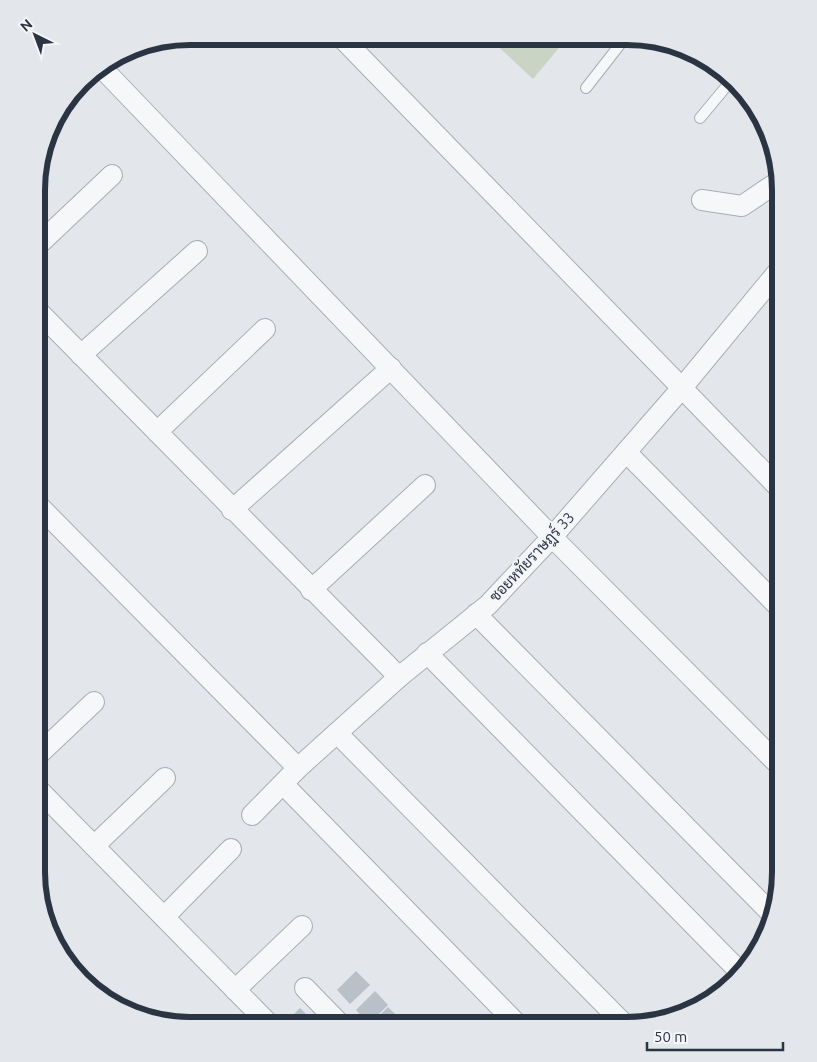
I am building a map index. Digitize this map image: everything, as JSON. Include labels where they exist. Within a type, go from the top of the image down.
[{"type":"street","points":[[348,45],[772,481]]},
{"type":"street","points":[[107,72],[552,537],[772,758]]},
{"type":"street","points":[[45,239],[112,175]]},
{"type":"street","points":[[702,200],[742,206],[772,185]]},
{"type":"street","points":[[81,355],[197,251]]},
{"type":"street","name":"ซอยหทัยราษฎร์ 33","points":[[252,816],[298,768],[398,677],[488,605],[552,537],[681,389],[772,279]]},
{"type":"street","points":[[45,318],[398,677]]},
{"type":"street","points":[[157,432],[265,329]]},
{"type":"street","points":[[232,510],[391,368]]},
{"type":"street","points":[[626,452],[772,601]]},
{"type":"street","points":[[311,590],[425,485]]},
{"type":"street","points":[[45,512],[298,768]]},
{"type":"street","points":[[476,614],[767,909]]},
{"type":"street","points":[[427,652],[736,967]]},
{"type":"street","points":[[45,748],[94,702]]},
{"type":"street","points":[[337,733],[617,1017]]},
{"type":"street","points":[[94,846],[165,778]]},
{"type":"street","points":[[283,784],[509,1017]]},
{"type":"street","points":[[45,796],[262,1017]]},
{"type":"street","points":[[164,917],[231,849]]},
{"type":"street","points":[[235,990],[302,926]]},
{"type":"street","points":[[305,988],[332,1017]]},
{"type":"lane","points":[[586,88],[619,45]]},
{"type":"lane","points":[[700,118],[727,86]]},
{"type":"green space","points":[[497,45],[561,45],[533,79]]},
{"type":"building","points":[[356,971],[370,985],[350,1004],[337,990]]},
{"type":"building","points":[[375,991],[388,1005],[376,1017],[362,1017],[356,1010]]},
{"type":"building","points":[[388,1007],[398,1017],[378,1017]]},
{"type":"building","points":[[300,1008],[309,1017],[291,1017]]}]
